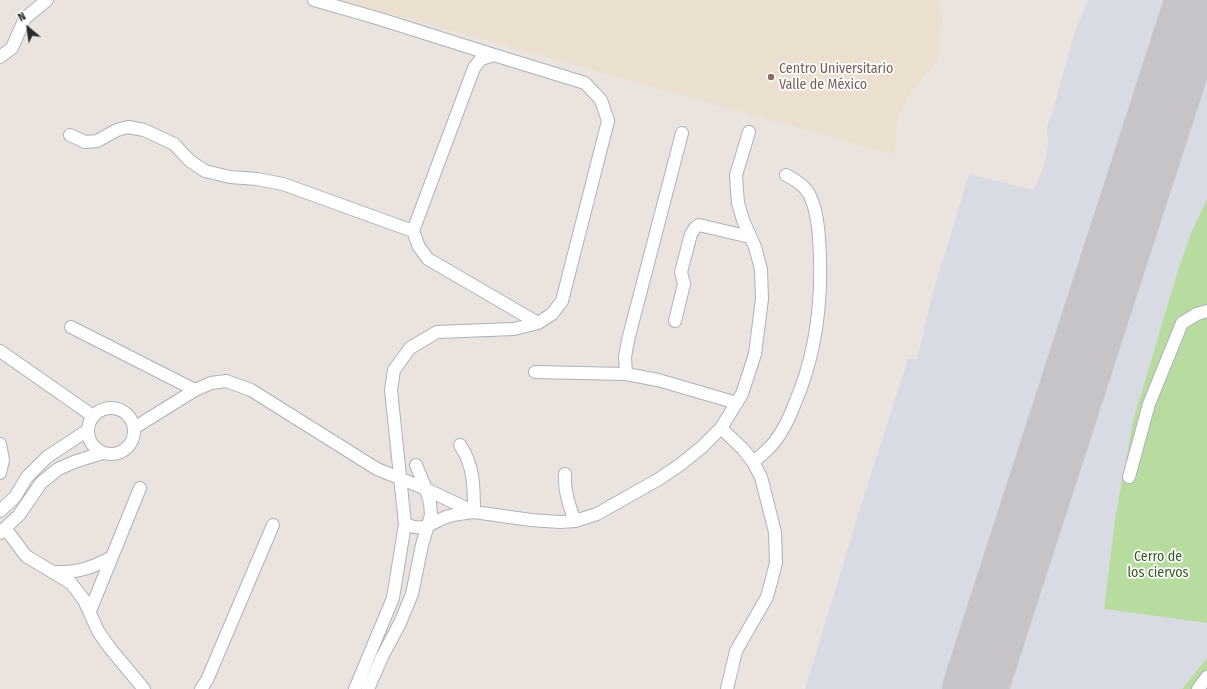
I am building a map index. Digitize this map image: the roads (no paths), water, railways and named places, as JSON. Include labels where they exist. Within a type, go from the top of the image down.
[{"type":"street","points":[[0,57],[12,48],[25,18],[47,0]]},
{"type":"street","points":[[314,0],[380,18],[585,83],[601,100],[608,121],[562,301],[552,314],[538,323],[514,329],[437,332],[410,348],[394,370],[391,390],[405,524],[393,598],[355,689]]},
{"type":"street","points":[[494,55],[481,59],[474,68],[414,231],[419,247],[428,259],[538,323]]},
{"type":"street","points":[[70,135],[85,142],[91,142],[97,141],[117,130],[128,127],[144,130],[174,144],[190,161],[205,171],[230,177],[257,179],[283,184],[414,231]]},
{"type":"street","points":[[405,524],[415,528],[427,527],[450,516],[474,512],[531,520],[560,522],[575,521],[596,514],[659,479],[682,464],[721,428],[742,394],[755,354],[762,299],[761,269],[755,247],[743,220],[738,203],[736,175],[749,132]]},
{"type":"street","points":[[626,374],[625,357],[628,340],[682,133]]},
{"type":"street","points":[[753,462],[768,450],[783,430],[795,403],[810,357],[819,295],[820,258],[818,224],[813,204],[803,185],[786,175]]},
{"type":"street","points":[[674,321],[684,284],[681,272],[691,234],[695,228],[699,225],[750,237]]},
{"type":"street","points":[[1129,478],[1149,404],[1182,323],[1197,314],[1207,311]]},
{"type":"street","points":[[71,327],[195,390]]},
{"type":"street","points":[[0,351],[94,416]]},
{"type":"street","points":[[536,372],[626,374],[658,380],[737,403]]},
{"type":"street","points":[[134,428],[195,390],[211,383],[226,381],[251,390],[378,470],[426,489],[474,512]]},
{"type":"street","points":[[102,453],[91,444],[88,438],[89,423],[99,411],[114,408],[127,415],[134,428],[133,436],[125,449],[114,454],[102,453],[58,469],[41,483],[19,515],[2,530],[26,556],[71,583],[84,600],[98,631],[109,647],[144,689]]},
{"type":"street","points":[[721,428],[753,462],[761,477],[775,532],[776,562],[767,597],[736,651],[727,689]]},
{"type":"street","points":[[0,511],[15,497],[27,477],[47,457],[88,430]]},
{"type":"street","points":[[0,444],[3,460],[0,473]]},
{"type":"street","points":[[460,445],[466,453],[470,464],[474,484],[474,512]]},
{"type":"street","points":[[368,689],[382,657],[400,623],[412,594],[431,515],[430,503],[426,489],[416,464]]},
{"type":"street","points":[[566,474],[565,486],[567,498],[575,521]]},
{"type":"street","points":[[90,611],[140,488]]},
{"type":"street","points":[[201,689],[207,680],[273,525]]},
{"type":"street","points":[[54,572],[84,570],[112,557]]},
{"type":"street","points":[[1198,689],[1207,677]]},
{"type":"place","name":"Centro Universitario Valle de México","points":[[771,77]]},
{"type":"park label","name":"Cerro de los ciervos","points":[[1158,566]]}]
